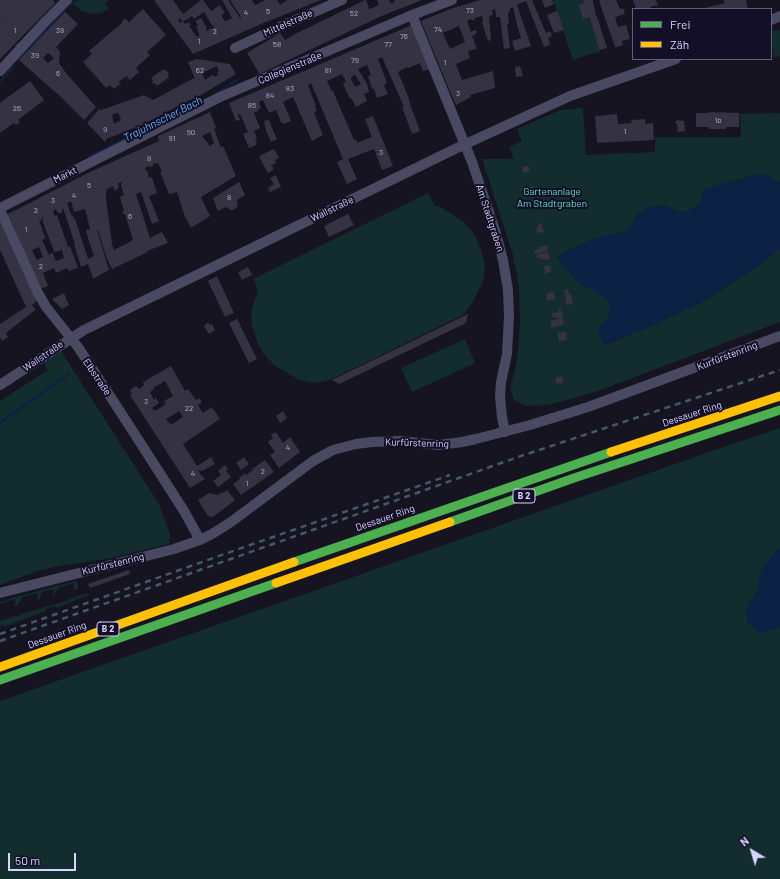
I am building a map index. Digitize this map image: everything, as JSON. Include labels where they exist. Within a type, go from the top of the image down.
[{"type":"main road","name":"Dessauer Ring","points":[[0,667],[569,466],[780,396]]},
{"type":"main road","name":"B 2","points":[[0,680],[574,478],[780,410]]},
{"type":"street","name":"Mittelstraße","points":[[235,48],[342,0]]},
{"type":"street","name":"Collegienstraße","points":[[131,142],[220,97],[412,15],[452,0]]},
{"type":"street","points":[[0,71],[63,1]]},
{"type":"street","name":"Am Stadtgraben","points":[[412,15],[465,144],[500,247],[506,276],[509,303],[507,354],[501,382],[500,397],[505,432]]},
{"type":"street","name":"Wallstraße","points":[[0,385],[84,330],[465,144],[570,96],[673,60]]},
{"type":"street","name":"Markt","points":[[0,210],[39,193],[131,142]]},
{"type":"street","name":"Elbstraße","points":[[0,210],[37,292],[46,307],[71,338],[89,364],[160,472],[200,540]]},
{"type":"street","name":"Kurfürstenring","points":[[0,593],[174,549],[200,540],[231,522],[313,461],[333,450],[356,444],[383,441],[444,445],[505,432],[606,402],[780,336]]},
{"type":"green space","points":[[78,0],[109,0],[105,3],[109,8],[102,13],[92,14],[82,11],[73,4]]},
{"type":"green space","points":[[553,0],[583,0],[584,3],[578,6],[583,19],[590,18],[600,52],[573,60]]},
{"type":"green space","points":[[780,30],[780,56],[774,57],[772,48],[772,31]]},
{"type":"green space","name":"Gartenanlage Am Stadtgraben","points":[[583,108],[586,155],[655,152],[655,137],[741,137],[740,114],[780,113],[780,183],[761,174],[707,188],[703,191],[699,205],[689,211],[677,211],[664,205],[637,215],[628,231],[597,238],[557,256],[558,259],[597,293],[609,300],[609,317],[605,345],[651,326],[707,299],[761,264],[780,248],[780,322],[598,391],[548,405],[526,406],[514,400],[510,388],[518,354],[520,321],[519,287],[513,255],[482,159],[514,159],[509,147],[522,141],[517,129],[560,110]]},
{"type":"green space","points":[[428,193],[435,206],[440,207],[464,222],[475,235],[481,250],[485,267],[483,282],[471,305],[463,315],[330,380],[314,383],[300,380],[274,365],[258,344],[252,326],[251,314],[258,291],[253,279]]},
{"type":"green space","points":[[465,339],[475,363],[412,392],[401,368]]},
{"type":"green space","points":[[61,351],[159,504],[170,534],[169,544],[112,558],[40,570],[0,585],[0,401],[48,370],[43,362]]},
{"type":"green space","points":[[780,428],[780,547],[759,575],[759,587],[746,611],[774,629],[780,626],[780,879],[0,879],[0,701]]},
{"type":"green space","points":[[76,581],[78,589],[73,590],[74,583],[58,588],[54,596],[52,596],[55,589],[42,592],[39,600],[37,600],[38,593],[22,597],[18,605],[14,606],[16,599],[0,604],[0,602],[12,598]]},
{"type":"green space","points":[[88,593],[89,595],[56,608],[55,606],[4,627],[3,625],[0,626],[0,621],[67,601]]},
{"type":"water","points":[[761,174],[780,183],[780,248],[761,264],[707,299],[651,326],[604,345],[597,329],[609,317],[609,300],[579,284],[559,261],[557,256],[597,238],[627,231],[637,215],[648,207],[664,205],[677,211],[689,211],[699,205],[703,191],[707,188]]},
{"type":"water","points":[[780,547],[780,626],[760,634],[747,622],[746,611],[759,587],[759,575]]},
{"type":"building","points":[[0,0],[53,0],[55,3],[0,59]]},
{"type":"building","points":[[154,0],[173,0],[183,14],[203,0],[211,11],[220,5],[225,13],[221,15],[226,21],[232,18],[222,0],[228,0],[240,18],[241,17],[230,0],[252,0],[255,5],[266,0],[277,0],[280,5],[287,0],[321,0],[261,24],[193,54]],"holes":[[[204,12],[214,28],[210,28],[207,31],[207,28],[201,18],[195,21],[198,25],[196,26],[199,33],[199,36],[197,37],[189,26],[191,25],[189,22],[185,24],[183,22],[192,16],[194,19]]]},
{"type":"building","points":[[365,0],[370,9],[379,5],[377,0],[389,0],[391,4],[395,2],[394,0],[422,0],[384,15],[258,75],[259,73],[247,53],[280,33],[285,40]]},
{"type":"building","points":[[480,0],[532,0],[546,33],[550,31],[552,36],[548,38],[550,45],[544,47],[526,1],[517,5],[531,46],[515,51],[512,41],[521,38],[513,7],[510,8],[510,11],[508,12],[509,24],[507,24],[510,48],[504,49],[500,17],[496,17],[495,9],[492,10],[493,15],[489,16],[491,40],[488,41],[482,23],[482,16],[475,18],[474,21],[471,19],[467,21],[471,32],[475,30],[477,32],[472,36],[477,49],[468,51],[470,58],[456,64],[462,80],[493,71],[495,88],[470,95],[471,97],[456,105],[421,21],[453,8]],"holes":[[[459,26],[465,42],[450,49],[443,33]]]},
{"type":"building","points":[[542,0],[552,0],[554,4],[545,8]]},
{"type":"building","points":[[583,0],[593,1],[596,16],[607,48],[599,50],[590,18],[583,19],[578,5],[584,3]]},
{"type":"building","points":[[616,0],[620,9],[623,8],[625,14],[615,17],[618,27],[626,25],[630,39],[622,41],[623,45],[615,47],[599,1]]},
{"type":"building","points":[[633,0],[656,0],[658,5],[650,8],[636,8]]},
{"type":"building","points":[[724,0],[746,0],[748,8],[705,8],[725,3]]},
{"type":"building","points":[[143,9],[166,35],[147,52],[150,55],[136,68],[139,72],[130,80],[126,76],[114,89],[110,85],[106,88],[83,62],[92,54],[89,51],[122,23],[124,19],[128,21],[128,23]]},
{"type":"building","points":[[557,11],[564,30],[554,33],[547,15]]},
{"type":"building","points":[[65,12],[78,24],[56,47],[60,52],[59,63],[96,107],[84,120],[19,60]],"holes":[[[48,53],[54,58],[48,63],[43,58]]]},
{"type":"building","points":[[412,25],[430,69],[423,71],[420,63],[408,68],[407,67],[398,72],[420,131],[412,134],[402,107],[404,107],[382,57],[378,59],[387,83],[384,85],[388,94],[377,98],[374,89],[372,89],[368,76],[371,75],[367,65],[358,69],[367,84],[369,92],[364,94],[367,101],[356,107],[351,98],[350,99],[343,84],[346,82],[342,74],[327,81],[331,90],[333,91],[354,140],[356,139],[357,143],[372,137],[365,119],[373,116],[393,166],[382,170],[374,149],[348,159],[357,179],[347,184],[337,162],[343,159],[311,83],[308,85],[316,106],[317,111],[314,112],[323,135],[312,141],[293,97],[283,102],[291,121],[284,124],[281,122],[276,110],[269,113],[263,100],[259,102],[261,108],[254,113],[260,128],[254,131],[257,138],[255,139],[257,143],[249,148],[243,134],[248,132],[240,114],[238,115],[240,120],[236,121],[229,103]],"holes":[[[355,75],[361,84],[355,87],[351,79],[352,76]]]},
{"type":"building","points":[[197,59],[230,64],[236,74],[201,95],[144,124],[106,139],[105,142],[87,123],[99,109],[101,110],[144,95],[153,100],[194,78],[195,79],[188,62]],"holes":[[[217,66],[219,71],[217,73],[218,75],[215,77],[213,75],[205,80],[202,73]],[[118,113],[121,120],[114,124],[112,115]]]},
{"type":"building","points":[[520,66],[523,76],[516,77],[515,67]]},
{"type":"building","points":[[162,70],[166,70],[169,74],[168,78],[157,86],[155,83],[153,84],[151,78]]},
{"type":"building","points":[[30,81],[44,100],[18,120],[20,122],[18,124],[16,125],[14,123],[0,133],[0,103]]},
{"type":"building","points":[[210,112],[216,128],[214,129],[221,147],[223,146],[236,176],[201,197],[210,216],[191,228],[184,214],[177,192],[169,194],[158,163],[153,164],[151,167],[149,166],[145,168],[145,171],[147,170],[149,178],[152,177],[157,193],[149,196],[159,221],[152,224],[141,192],[136,194],[150,238],[162,232],[168,243],[147,251],[148,252],[112,269],[97,230],[109,270],[93,278],[88,264],[81,267],[63,208],[62,213],[58,213],[56,209],[53,211],[55,216],[57,215],[68,247],[70,246],[78,268],[69,271],[67,268],[56,273],[54,268],[43,273],[48,286],[39,289],[8,214],[92,171],[159,141],[158,136]],"holes":[[[210,132],[214,143],[210,146],[202,136]],[[122,182],[121,186],[124,195],[120,197],[124,211],[122,211],[123,214],[125,214],[133,240],[114,250],[106,194],[107,189],[113,186],[114,190],[117,190],[119,187],[118,183]],[[71,201],[74,212],[85,209],[90,229],[86,230],[94,256],[88,259],[75,219],[71,214],[67,203]],[[43,217],[43,223],[54,251],[62,250],[64,258],[56,261],[53,254],[51,253],[49,255],[42,240],[46,238],[39,221],[42,220]],[[39,247],[43,257],[37,260],[32,250]]]},
{"type":"building","points":[[696,113],[739,113],[739,127],[709,129],[709,127],[696,127]]},
{"type":"building","points":[[617,114],[618,124],[632,123],[631,120],[645,119],[645,124],[653,123],[654,140],[597,143],[595,116]]},
{"type":"building","points":[[269,120],[277,139],[271,142],[266,131],[264,121]]},
{"type":"building","points":[[675,121],[684,121],[685,131],[678,132]]},
{"type":"building","points":[[274,149],[279,158],[275,160],[276,163],[271,165],[274,169],[268,173],[259,156]]},
{"type":"building","points":[[529,166],[530,172],[523,173],[522,167]]},
{"type":"building","points":[[276,175],[281,187],[270,192],[268,188],[274,184],[270,178]]},
{"type":"building","points":[[239,182],[245,195],[237,200],[237,207],[231,210],[226,207],[218,211],[213,198]]},
{"type":"building","points":[[533,186],[535,192],[522,192],[521,188]]},
{"type":"building","points":[[536,199],[537,205],[525,207],[524,202]]},
{"type":"building","points":[[348,214],[354,225],[329,237],[324,226]]},
{"type":"building","points":[[0,219],[37,301],[32,305],[35,310],[6,333],[8,337],[2,341],[0,337],[0,324],[26,307],[0,250]]},
{"type":"building","points":[[541,223],[544,232],[537,233],[536,227],[539,227],[538,224]]},
{"type":"building","points":[[547,245],[548,251],[535,254],[534,250],[540,249],[539,247]]},
{"type":"building","points":[[548,252],[550,259],[543,260],[537,258],[537,254]]},
{"type":"building","points":[[550,265],[551,272],[545,274],[544,266]]},
{"type":"building","points":[[248,267],[252,275],[242,280],[238,272]]},
{"type":"building","points":[[217,276],[234,313],[225,317],[208,281]]},
{"type":"building","points":[[568,289],[569,294],[571,294],[573,304],[567,305],[564,290]]},
{"type":"building","points":[[554,292],[555,299],[547,301],[546,294]]},
{"type":"building","points":[[64,293],[69,305],[62,309],[52,299]]},
{"type":"building","points":[[558,309],[561,309],[563,317],[557,319],[556,317],[553,318],[552,313],[559,312]]},
{"type":"building","points":[[468,314],[466,323],[339,384],[332,380]]},
{"type":"building","points":[[562,318],[564,324],[552,328],[550,321]]},
{"type":"building","points":[[237,319],[257,359],[249,363],[229,323]]},
{"type":"building","points":[[208,322],[210,325],[212,324],[215,330],[209,334],[204,326]]},
{"type":"building","points":[[566,332],[567,340],[559,341],[557,333]]},
{"type":"building","points":[[171,366],[185,391],[188,389],[196,400],[199,398],[202,402],[198,405],[203,413],[212,407],[220,419],[183,444],[197,466],[211,457],[215,464],[202,471],[198,470],[205,479],[190,488],[130,395],[132,394],[130,390],[136,386],[139,389],[144,385],[143,382]],"holes":[[[165,381],[173,396],[164,401],[166,404],[155,411],[152,408],[159,403],[156,398],[154,400],[150,392],[154,389],[153,388]],[[179,411],[183,417],[171,425],[166,419]]]},
{"type":"building","points":[[562,376],[564,383],[556,384],[555,378]]},
{"type":"building","points":[[283,411],[287,418],[280,423],[276,416]]},
{"type":"building","points":[[276,432],[283,443],[290,437],[300,452],[279,468],[270,455],[275,452],[268,442],[273,438],[271,435]]},
{"type":"building","points":[[244,457],[249,464],[241,470],[236,463]]},
{"type":"building","points":[[265,460],[274,472],[241,495],[233,484],[245,473],[246,475]]},
{"type":"building","points":[[225,465],[228,469],[226,471],[231,477],[218,487],[213,481],[221,475],[218,471]]},
{"type":"building","points":[[227,490],[235,500],[213,517],[208,516],[198,500],[209,493],[218,495]]},
{"type":"building","points":[[129,570],[130,574],[90,588],[88,584]]},
{"type":"waterway","points":[[71,4],[76,0]]},
{"type":"waterway","points":[[18,60],[64,11]]},
{"type":"waterway","points":[[0,82],[13,67]]},
{"type":"waterway","name":"Trajuhnscher Bach","points":[[214,95],[237,80]]},
{"type":"waterway","name":"Trajuhnscher Bach","points":[[89,157],[143,130]]},
{"type":"waterway","points":[[0,423],[69,374]]},
{"type":"tunnel","points":[[0,19],[22,46]]},
{"type":"railway","points":[[0,641],[518,457],[780,370]]},
{"type":"railway","points":[[0,634],[450,475]]},
{"type":"traffic: fast","points":[[450,522],[574,478],[780,410]]},
{"type":"traffic: fast","points":[[294,562],[611,452]]},
{"type":"traffic: fast","points":[[0,680],[276,583]]},
{"type":"traffic: slow","points":[[611,452],[780,396]]},
{"type":"traffic: slow","points":[[276,583],[450,522]]},
{"type":"traffic: slow","points":[[0,667],[294,562]]}]
